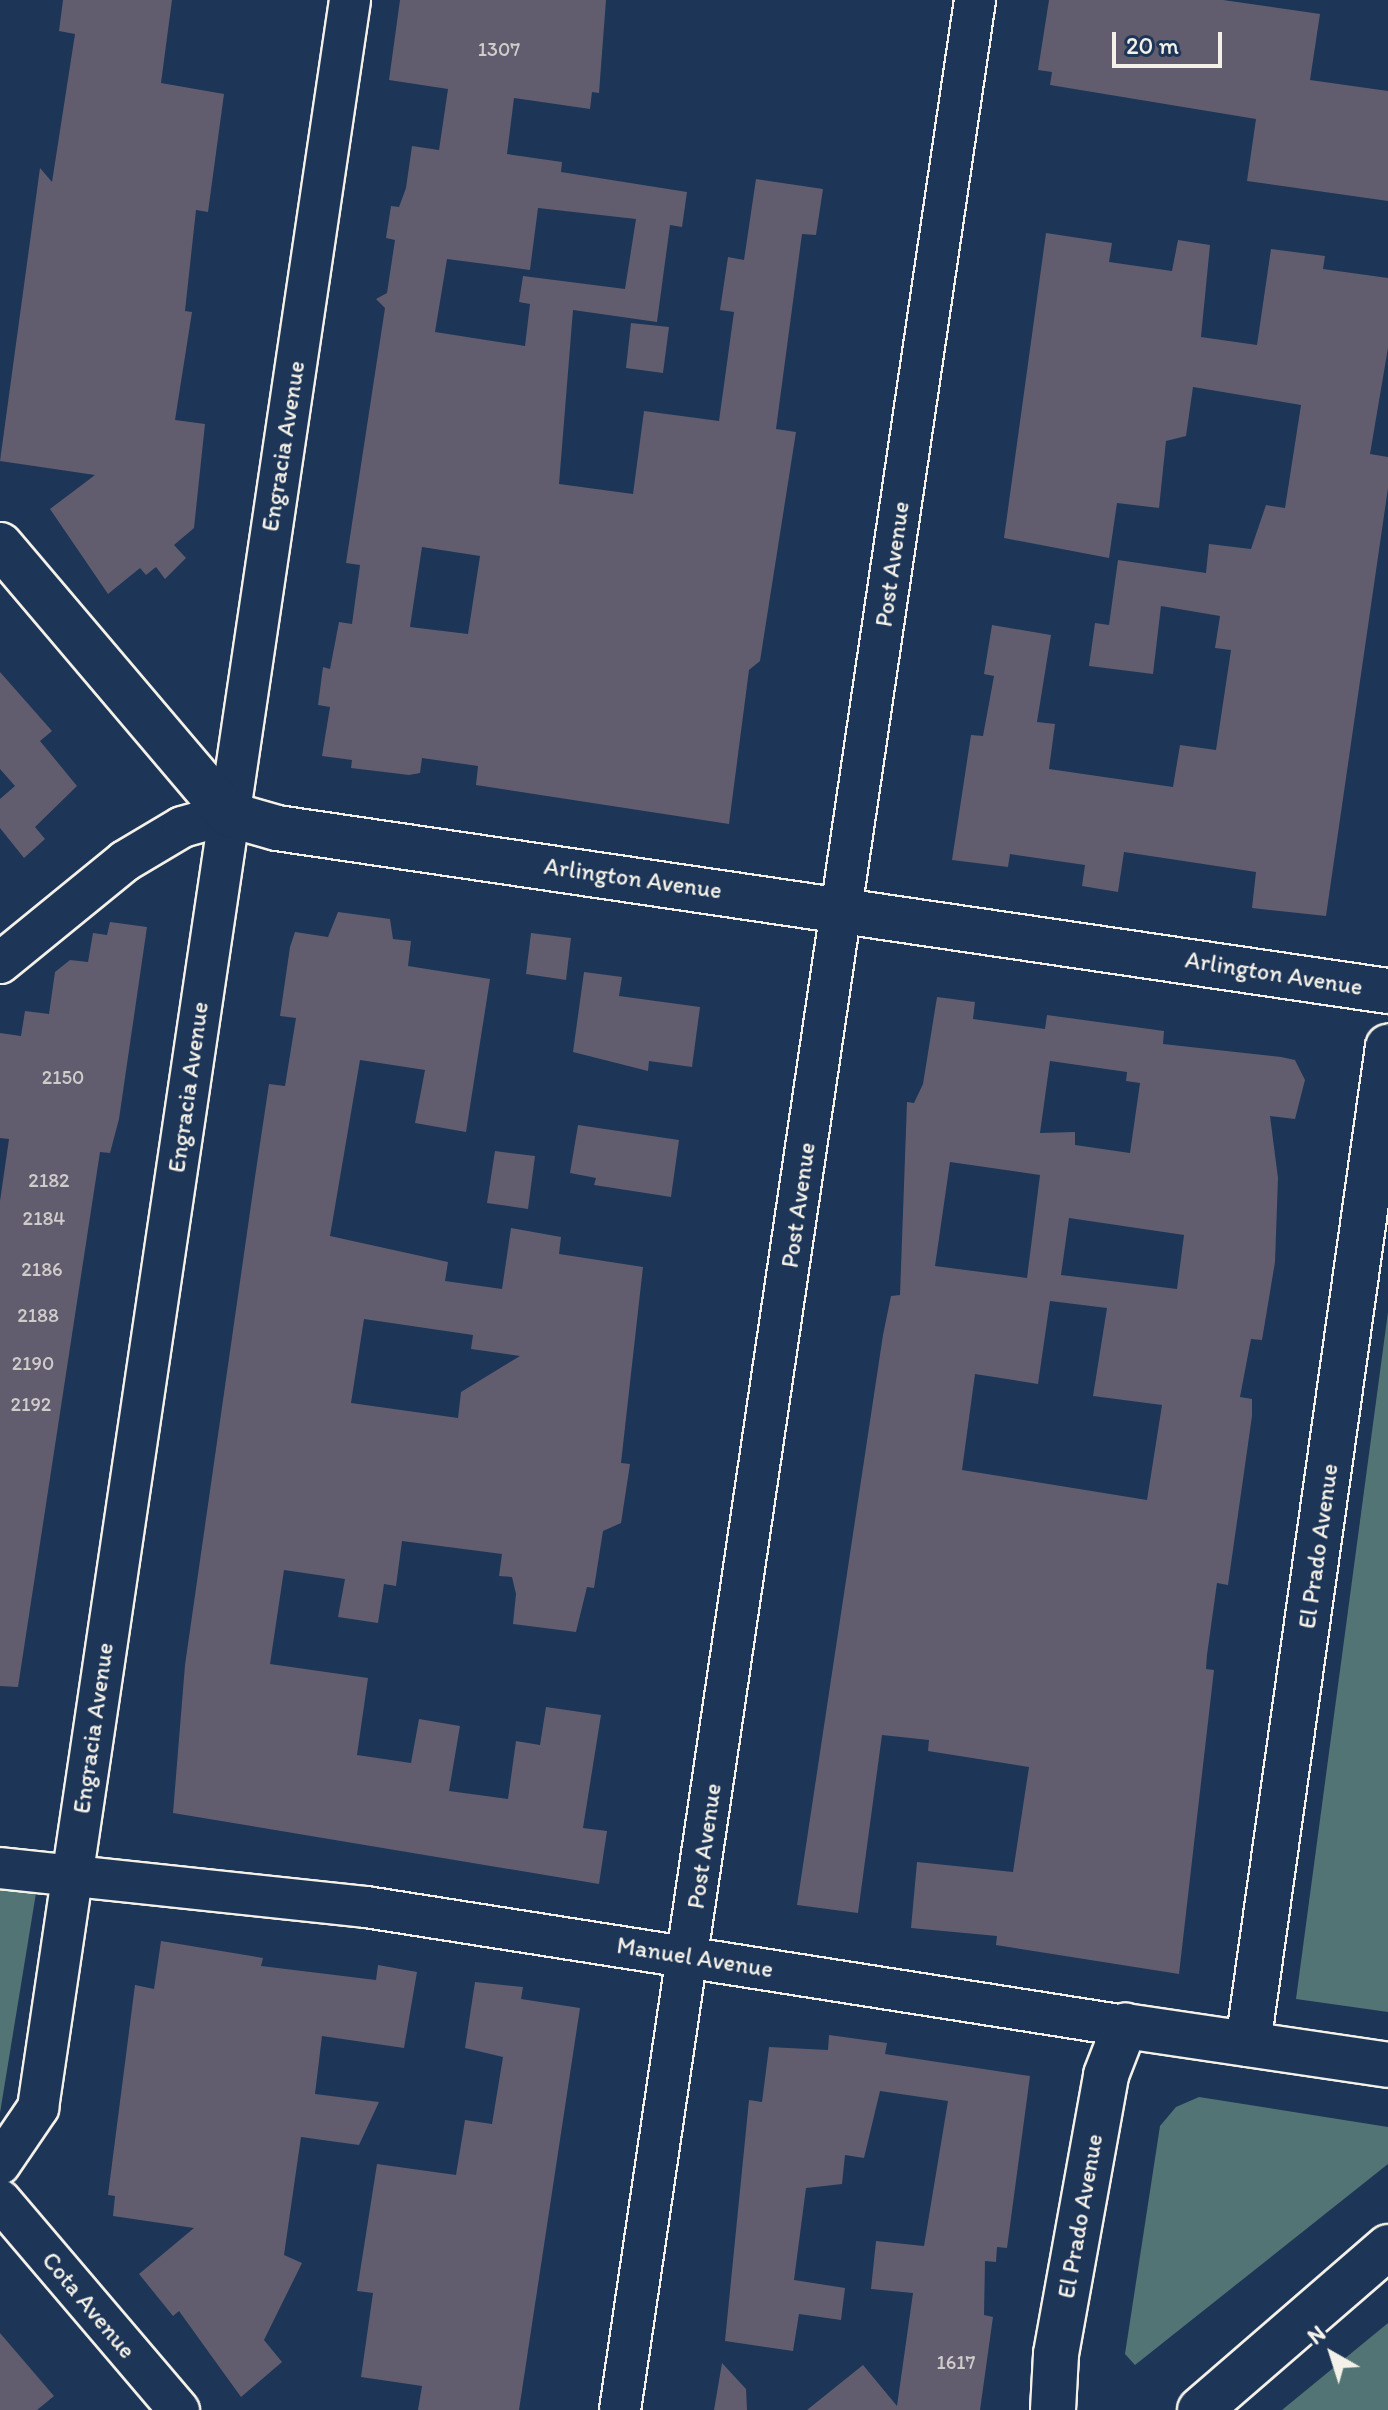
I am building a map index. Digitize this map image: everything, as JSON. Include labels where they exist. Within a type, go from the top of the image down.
[{"type":"street","name":"Engracia Avenue","points":[[0,2164],[38,2108],[350,0]]},
{"type":"street","name":"Post Avenue","points":[[620,2410],[975,0]]},
{"type":"street","points":[[0,545],[228,814],[182,827],[125,861],[0,963]]},
{"type":"street","name":"Arlington Avenue","points":[[228,814],[277,828],[841,907],[1388,991]]},
{"type":"street","name":"El Prado Avenue","points":[[1248,2044],[1388,1047]]},
{"type":"street","name":"Manuel Avenue","points":[[0,1868],[71,1879],[366,1907],[1388,2065]]},
{"type":"street","name":"El Prado Avenue","points":[[1053,2410],[1056,2354],[1106,2075],[1125,2026]]},
{"type":"street","name":"Cota Avenue","points":[[0,2200],[179,2410]]},
{"type":"street","points":[[1200,2410],[1388,2247]]},
{"type":"green space","points":[[1388,1312],[1388,2012],[1296,1999]]},
{"type":"green space","points":[[0,1889],[36,1893],[0,2113]]},
{"type":"green space","points":[[1199,2097],[1388,2127],[1388,2164],[1135,2365],[1125,2354],[1160,2126],[1176,2107]]},
{"type":"green space","points":[[1388,2323],[1388,2410],[1282,2410]]},
{"type":"building","points":[[63,0],[172,0],[161,83],[224,94],[208,212],[196,210],[185,311],[192,312],[175,420],[205,424],[194,528],[174,545],[186,558],[165,579],[156,567],[146,575],[140,568],[108,594],[50,509],[95,475],[0,461],[40,168],[52,182],[75,34],[59,31]]},
{"type":"building","points":[[400,0],[606,0],[599,93],[592,92],[590,109],[514,98],[507,154],[562,162],[561,172],[687,192],[682,227],[670,225],[657,322],[573,310],[559,484],[633,494],[644,411],[719,421],[734,312],[720,310],[728,257],[744,260],[756,179],[823,189],[816,235],[802,234],[776,429],[796,432],[760,661],[749,670],[729,824],[476,785],[478,766],[422,758],[420,773],[409,775],[351,768],[352,760],[322,756],[330,707],[318,705],[323,667],[330,669],[339,622],[352,624],[360,565],[346,563],[385,308],[376,299],[387,293],[395,240],[386,238],[391,206],[399,207],[406,188],[412,146],[439,150],[448,89],[389,80]],"holes":[[[538,208],[636,219],[625,289],[523,276],[519,302],[530,304],[525,346],[435,332],[447,259],[530,270]],[[422,547],[480,556],[468,634],[410,627]]]},
{"type":"building","points":[[1049,0],[1223,0],[1320,14],[1310,80],[1388,91],[1388,201],[1247,181],[1256,119],[1050,85],[1052,72],[1038,70]]},
{"type":"building","points":[[1046,233],[1112,243],[1109,262],[1172,271],[1178,240],[1210,245],[1201,337],[1257,345],[1271,249],[1325,256],[1323,269],[1388,278],[1388,348],[1370,454],[1388,457],[1388,488],[1326,916],[1252,908],[1256,872],[1124,852],[1118,892],[1082,886],[1085,865],[1010,854],[1008,867],[952,860],[971,735],[983,736],[994,676],[984,674],[992,625],[1051,635],[1037,722],[1055,724],[1049,769],[1173,787],[1180,745],[1216,750],[1231,650],[1215,648],[1220,616],[1161,606],[1153,674],[1089,666],[1095,623],[1109,625],[1118,560],[1206,573],[1209,544],[1251,549],[1266,505],[1285,508],[1301,405],[1193,387],[1186,436],[1166,441],[1159,508],[1117,503],[1109,558],[1004,538]]},
{"type":"building","points":[[631,323],[669,327],[663,373],[626,368]]},
{"type":"building","points":[[0,672],[52,731],[40,741],[77,786],[35,827],[45,839],[24,858],[0,828],[0,799],[15,786],[0,769]]},
{"type":"building","points":[[338,912],[390,919],[393,939],[411,941],[408,966],[490,979],[466,1132],[415,1123],[425,1070],[360,1060],[330,1236],[448,1262],[445,1281],[502,1289],[511,1228],[561,1237],[559,1254],[643,1267],[621,1463],[630,1464],[621,1523],[603,1531],[594,1588],[587,1587],[576,1632],[513,1624],[516,1594],[512,1577],[499,1576],[502,1554],[402,1541],[396,1586],[384,1584],[378,1623],[338,1617],[345,1579],[284,1570],[270,1664],[368,1678],[357,1755],[411,1763],[419,1719],[460,1726],[449,1791],[508,1799],[516,1741],[540,1745],[546,1707],[601,1715],[583,1828],[607,1831],[599,1884],[173,1813],[185,1665],[269,1084],[285,1086],[296,1018],[280,1016],[290,947],[295,932],[328,937]],"holes":[[[364,1319],[473,1335],[471,1349],[520,1356],[461,1392],[458,1418],[351,1403]]]},
{"type":"building","points":[[110,922],[147,927],[119,1119],[110,1153],[100,1152],[18,1687],[0,1686],[0,1201],[9,1139],[0,1138],[0,1033],[21,1036],[25,1011],[49,1014],[55,972],[70,960],[88,962],[93,933],[107,935]]},
{"type":"building","points":[[531,933],[571,938],[566,980],[526,974]]},
{"type":"building","points":[[584,972],[622,977],[619,996],[700,1007],[692,1067],[649,1061],[648,1071],[573,1052]]},
{"type":"building","points":[[937,997],[975,1002],[973,1019],[1045,1029],[1047,1015],[1164,1031],[1163,1044],[1295,1060],[1305,1080],[1295,1119],[1270,1116],[1278,1178],[1275,1262],[1262,1340],[1251,1339],[1240,1397],[1252,1399],[1252,1416],[1228,1585],[1217,1583],[1207,1655],[1206,1669],[1214,1670],[1179,1974],[996,1945],[997,1936],[911,1928],[917,1862],[1013,1872],[1029,1767],[928,1751],[929,1740],[882,1735],[858,1913],[797,1905],[883,1335],[891,1296],[900,1295],[907,1102],[914,1103],[923,1084]],"holes":[[[1050,1061],[1127,1072],[1126,1081],[1140,1083],[1130,1153],[1075,1145],[1075,1132],[1040,1133]],[[950,1162],[1040,1175],[1027,1278],[935,1266]],[[1069,1218],[1184,1235],[1177,1289],[1061,1275]],[[1050,1301],[1107,1308],[1093,1396],[1162,1405],[1147,1500],[962,1470],[975,1374],[1038,1384]]]},
{"type":"building","points":[[578,1125],[679,1140],[671,1197],[594,1185],[596,1178],[570,1173]]},
{"type":"building","points":[[495,1151],[535,1156],[528,1209],[487,1203]]},
{"type":"building","points":[[161,1941],[263,1958],[261,1966],[376,1980],[378,1965],[417,1972],[404,2048],[322,2036],[315,2094],[379,2102],[359,2145],[301,2137],[284,2255],[302,2263],[264,2340],[282,2362],[241,2397],[179,2311],[173,2316],[139,2274],[194,2228],[113,2216],[115,2196],[108,2195],[135,1985],[154,1989]]},
{"type":"building","points":[[475,1982],[523,1987],[521,1999],[580,2008],[519,2410],[418,2410],[422,2386],[361,2377],[373,2293],[357,2291],[377,2164],[456,2175],[465,2120],[492,2124],[503,2057],[465,2048]]},
{"type":"building","points":[[829,2035],[887,2043],[885,2054],[1030,2076],[1007,2248],[997,2247],[996,2262],[985,2261],[984,2315],[993,2317],[980,2410],[807,2410],[863,2365],[897,2406],[913,2293],[871,2289],[876,2241],[924,2246],[948,2101],[880,2091],[864,2158],[845,2155],[842,2184],[806,2188],[794,2280],[845,2288],[841,2320],[799,2314],[793,2351],[725,2341],[749,2100],[762,2102],[769,2047],[828,2050]]},
{"type":"building","points":[[0,2333],[54,2396],[37,2410],[0,2410]]},
{"type":"building","points":[[722,2363],[746,2389],[747,2410],[714,2410]]}]
